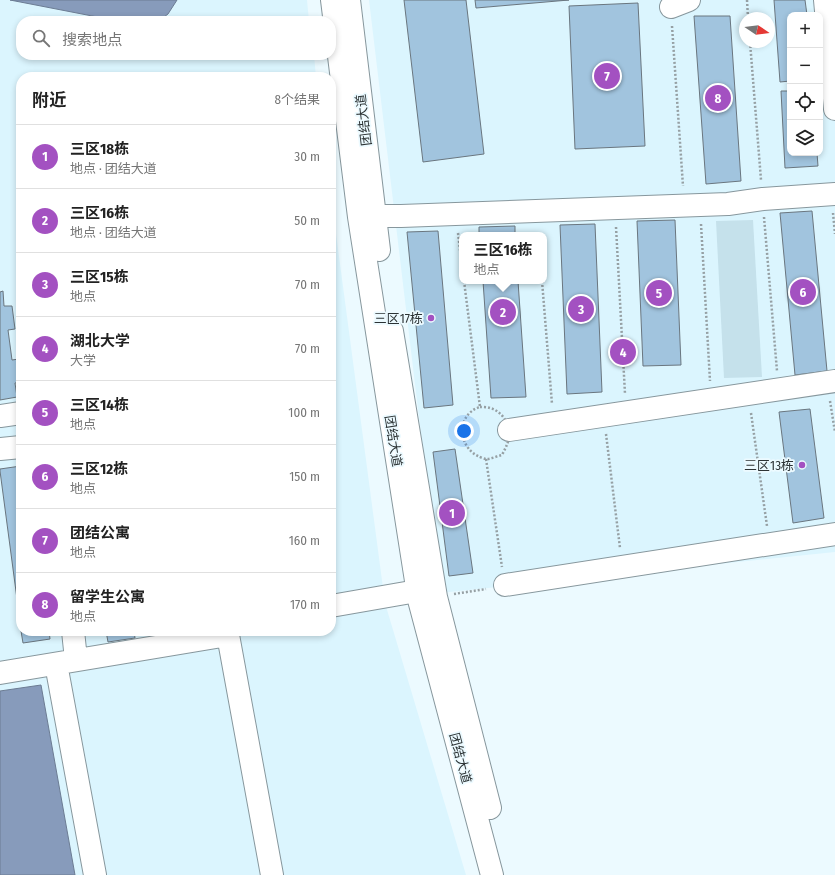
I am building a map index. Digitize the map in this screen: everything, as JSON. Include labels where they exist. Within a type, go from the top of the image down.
[{"type":"main road","name":"团结大道","points":[[332,0],[334,16]]},
{"type":"main road","name":"团结大道","points":[[349,0],[380,261],[426,594],[421,608],[492,875]]},
{"type":"main road","points":[[825,0],[835,109]]},
{"type":"main road","name":"团结大道","points":[[336,32],[359,217],[426,594],[507,875]]},
{"type":"main road","points":[[375,216],[692,206],[835,194]]},
{"type":"main road","points":[[509,430],[831,382]]},
{"type":"main road","points":[[0,416],[16,414]]},
{"type":"main road","points":[[0,449],[16,447]]},
{"type":"main road","points":[[505,585],[835,534]]},
{"type":"main road","points":[[336,605],[426,594]]},
{"type":"main road","points":[[0,662],[74,640],[131,636]]},
{"type":"main road","points":[[0,673],[222,636]]},
{"type":"main road","points":[[228,636],[272,875]]},
{"type":"main road","points":[[56,664],[95,875]]},
{"type":"path","points":[[746,0],[747,12]]},
{"type":"path","points":[[680,4],[692,206],[711,400]]},
{"type":"path","points":[[750,48],[778,390]]},
{"type":"path","points":[[615,208],[626,412]]},
{"type":"path","points":[[455,214],[459,244]]},
{"type":"path","points":[[464,284],[480,407]]},
{"type":"path","points":[[542,284],[554,423]]},
{"type":"path","points":[[831,382],[835,432]]},
{"type":"path","points":[[749,394],[769,544]]},
{"type":"path","points":[[480,407],[490,408],[498,412],[506,420],[509,430],[507,446],[502,455],[486,459],[473,454],[466,445],[462,435],[466,417],[472,411],[480,407]]},
{"type":"path","points":[[603,416],[622,567]]},
{"type":"path","points":[[426,594],[505,585],[486,459]]},
{"type":"shaded area","points":[[0,0],[307,0],[309,16],[16,16],[16,60],[314,60],[316,72],[16,72],[16,636],[336,636],[336,234],[385,603],[466,875],[0,875]]},
{"type":"shaded area","points":[[369,0],[835,0],[835,552],[440,593]]},
{"type":"shaded area","points":[[753,220],[762,377],[724,378],[716,221]]},
{"type":"water","points":[[10,0],[177,0],[165,16],[92,16]]},
{"type":"water","points":[[41,685],[75,875],[0,875],[0,691]]},
{"type":"building","points":[[404,0],[466,0],[484,154],[423,162]]},
{"type":"building","points":[[475,0],[569,0],[476,8]]},
{"type":"building","points":[[774,0],[805,0],[807,12],[787,12],[787,81],[780,82]]},
{"type":"building","points":[[638,3],[645,146],[575,149],[569,6]]},
{"type":"building","points":[[694,16],[730,16],[741,181],[706,184]]},
{"type":"building","points":[[781,91],[787,91],[787,156],[817,156],[818,166],[785,168]]},
{"type":"building","points":[[812,211],[827,371],[795,375],[780,213]]},
{"type":"building","points":[[675,220],[681,365],[643,366],[637,221]]},
{"type":"building","points":[[595,224],[602,392],[567,394],[560,225]]},
{"type":"building","points":[[515,226],[515,232],[479,232],[479,227]]},
{"type":"building","name":"三区17栋","points":[[438,231],[453,405],[424,408],[407,232]]},
{"type":"building","points":[[483,284],[518,284],[526,397],[491,398]]},
{"type":"building","points":[[3,291],[4,306],[12,306],[15,329],[8,330],[12,360],[16,359],[16,397],[0,400],[0,292]]},
{"type":"building","name":"三区13栋","points":[[810,409],[824,518],[793,523],[779,412]]},
{"type":"building","points":[[455,449],[473,573],[449,576],[433,452]]},
{"type":"building","points":[[16,467],[16,591],[0,469]]},
{"type":"building","points":[[22,636],[50,636],[50,639],[23,643]]},
{"type":"building","points":[[107,636],[135,636],[135,638],[108,642]]},
{"type":"place","name":"团结公寓","points":[[607,76]]},
{"type":"place","name":"留学生公寓","points":[[718,98]]},
{"type":"place","name":"三区12栋","points":[[803,292]]},
{"type":"place","name":"三区14栋","points":[[659,293]]},
{"type":"place","name":"三区15栋","points":[[581,309]]},
{"type":"place","name":"三区16栋","points":[[503,312]]},
{"type":"place","name":"三区17栋","points":[[431,318]]},
{"type":"place","name":"湖北大学","points":[[623,352]]},
{"type":"place","name":"三区13栋","points":[[802,465]]},
{"type":"place","name":"三区18栋","points":[[452,513]]}]
